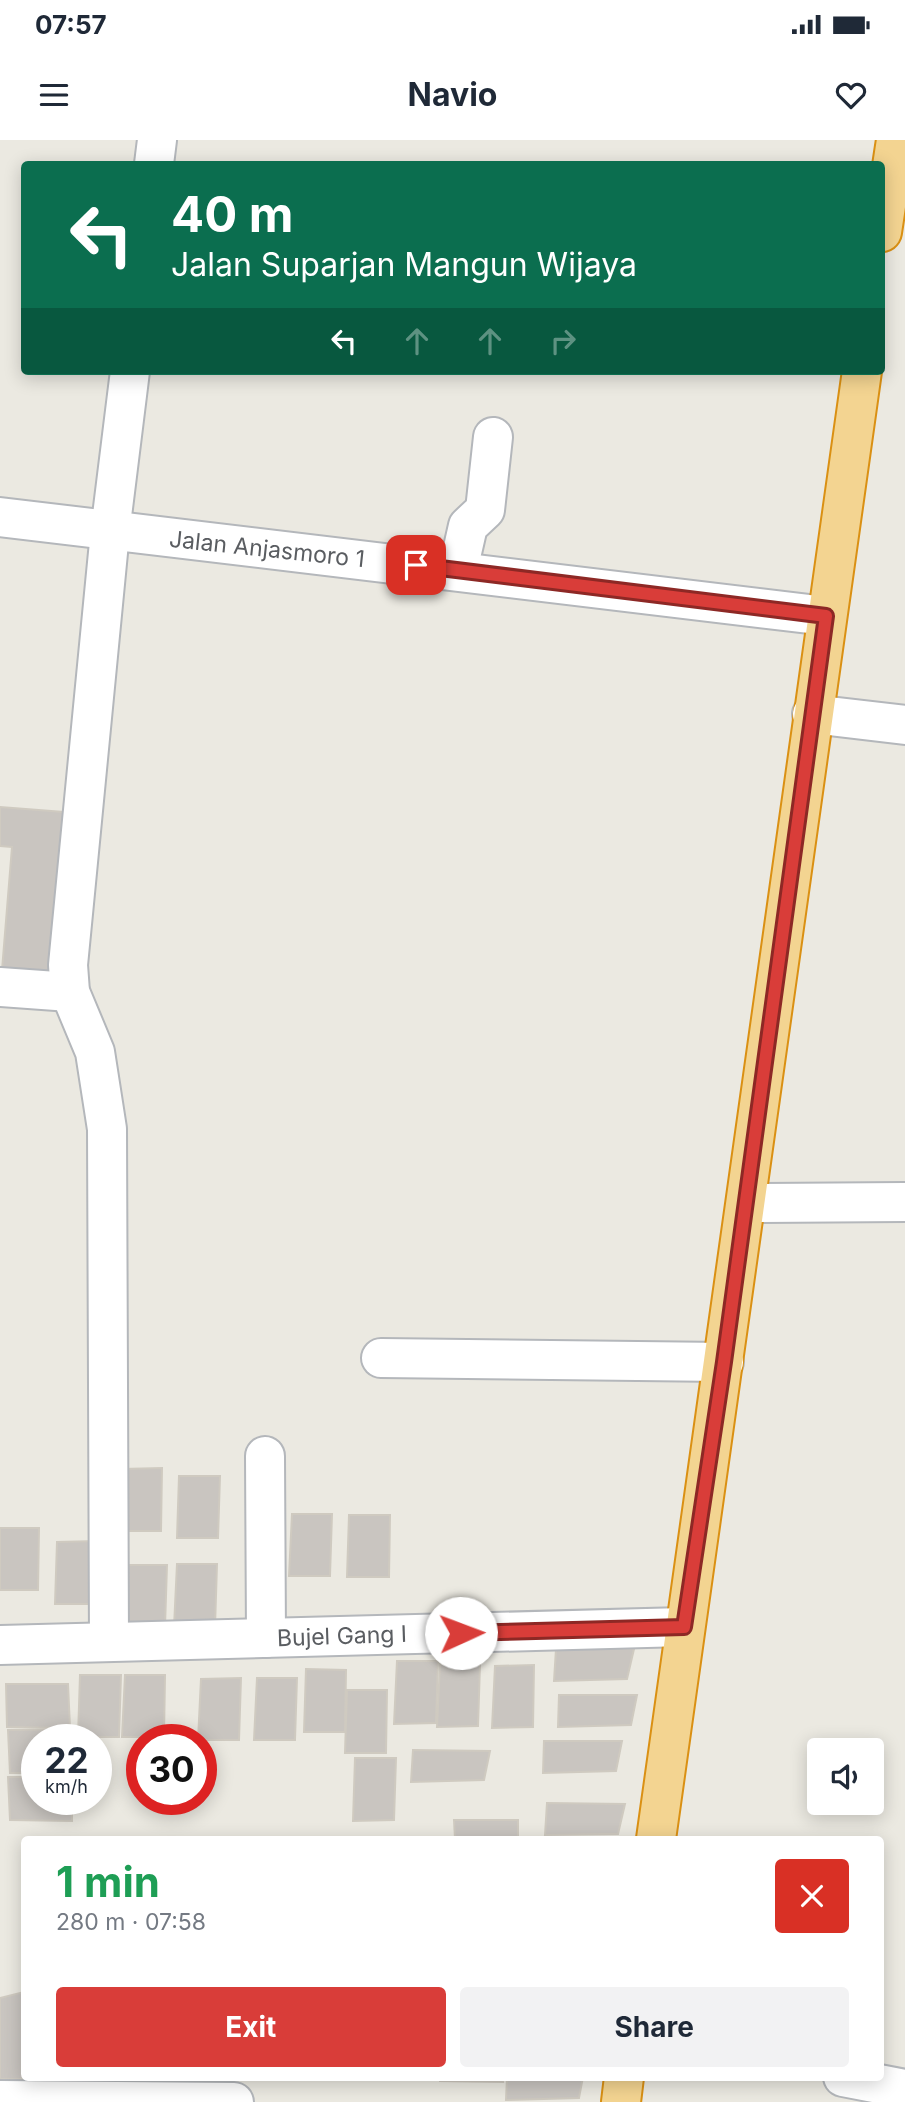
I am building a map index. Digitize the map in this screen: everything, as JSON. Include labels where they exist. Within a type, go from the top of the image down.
[{"type":"highway","points":[[885,212],[896,140]]},
{"type":"highway","points":[[656,1836],[861,375]]},
{"type":"highway","points":[[621,2102],[624,2081]]},
{"type":"street","points":[[154,161],[157,140]]},
{"type":"street","points":[[109,1642],[107,1129],[95,1052],[71,992],[68,965],[110,532],[130,375]]},
{"type":"street","points":[[458,570],[468,526],[485,510],[493,437]]},
{"type":"street","name":"Jalan Anjasmoro 1","points":[[0,517],[826,616]]},
{"type":"street","points":[[813,714],[905,725]]},
{"type":"street","points":[[0,987],[71,992]]},
{"type":"street","points":[[746,1203],[905,1202]]},
{"type":"street","points":[[381,1359],[724,1362]]},
{"type":"street","points":[[265,1456],[266,1638]]},
{"type":"street","name":"Bujel Gang I","points":[[0,1645],[684,1627]]},
{"type":"street","points":[[864,2081],[905,2089]]},
{"type":"street","points":[[0,2100],[234,2102]]},
{"type":"building","points":[[0,807],[76,813],[63,975],[2,970],[12,847],[0,846]]},
{"type":"building","points":[[162,1468],[161,1531],[120,1531],[122,1469]]},
{"type":"building","points":[[179,1476],[220,1476],[218,1538],[177,1538]]},
{"type":"building","points":[[292,1514],[332,1514],[330,1576],[289,1576]]},
{"type":"building","points":[[349,1515],[390,1515],[389,1577],[347,1577]]},
{"type":"building","points":[[0,1528],[39,1528],[38,1590],[0,1590]]},
{"type":"building","points":[[98,1541],[97,1604],[55,1604],[57,1542]]},
{"type":"building","points":[[177,1564],[217,1564],[215,1627],[174,1627]]},
{"type":"building","points":[[126,1565],[167,1565],[165,1627],[124,1627]]},
{"type":"building","points":[[556,1649],[634,1649],[627,1679],[554,1681]]},
{"type":"building","points":[[397,1661],[438,1661],[436,1723],[394,1724]]},
{"type":"building","points":[[440,1664],[480,1665],[478,1726],[437,1727]]},
{"type":"building","points":[[534,1665],[533,1727],[492,1728],[495,1666]]},
{"type":"building","points":[[306,1669],[346,1670],[345,1732],[304,1732]]},
{"type":"building","points":[[80,1675],[121,1675],[119,1737],[112,1737],[112,1724],[78,1724]]},
{"type":"building","points":[[125,1675],[165,1675],[164,1724],[126,1724],[126,1737],[122,1737]]},
{"type":"building","points":[[241,1678],[239,1740],[217,1740],[217,1724],[199,1724],[201,1679]]},
{"type":"building","points":[[257,1678],[297,1678],[295,1740],[254,1740]]},
{"type":"building","points":[[6,1684],[68,1684],[70,1724],[21,1724],[21,1727],[7,1727]]},
{"type":"building","points":[[347,1690],[387,1690],[386,1753],[345,1753]]},
{"type":"building","points":[[559,1695],[637,1695],[631,1725],[558,1727]]},
{"type":"building","points":[[8,1730],[21,1730],[21,1773],[10,1773]]},
{"type":"building","points":[[544,1741],[622,1741],[616,1771],[543,1773]]},
{"type":"building","points":[[413,1750],[490,1751],[484,1780],[411,1782]]},
{"type":"building","points":[[355,1758],[396,1758],[394,1820],[353,1821]]},
{"type":"building","points":[[8,1777],[21,1777],[21,1815],[72,1815],[72,1821],[10,1820]]},
{"type":"building","points":[[547,1803],[625,1804],[618,1834],[545,1835]]},
{"type":"building","points":[[454,1820],[518,1820],[518,1836],[455,1836]]},
{"type":"building","points":[[21,1993],[21,2079],[0,2079],[0,1998]]},
{"type":"building","points":[[440,2081],[503,2081],[503,2082]]},
{"type":"building","points":[[507,2081],[582,2081],[579,2098],[506,2100]]},
{"type":"route","points":[[416,565],[826,616],[724,1362],[684,1627],[461,1633]]}]
